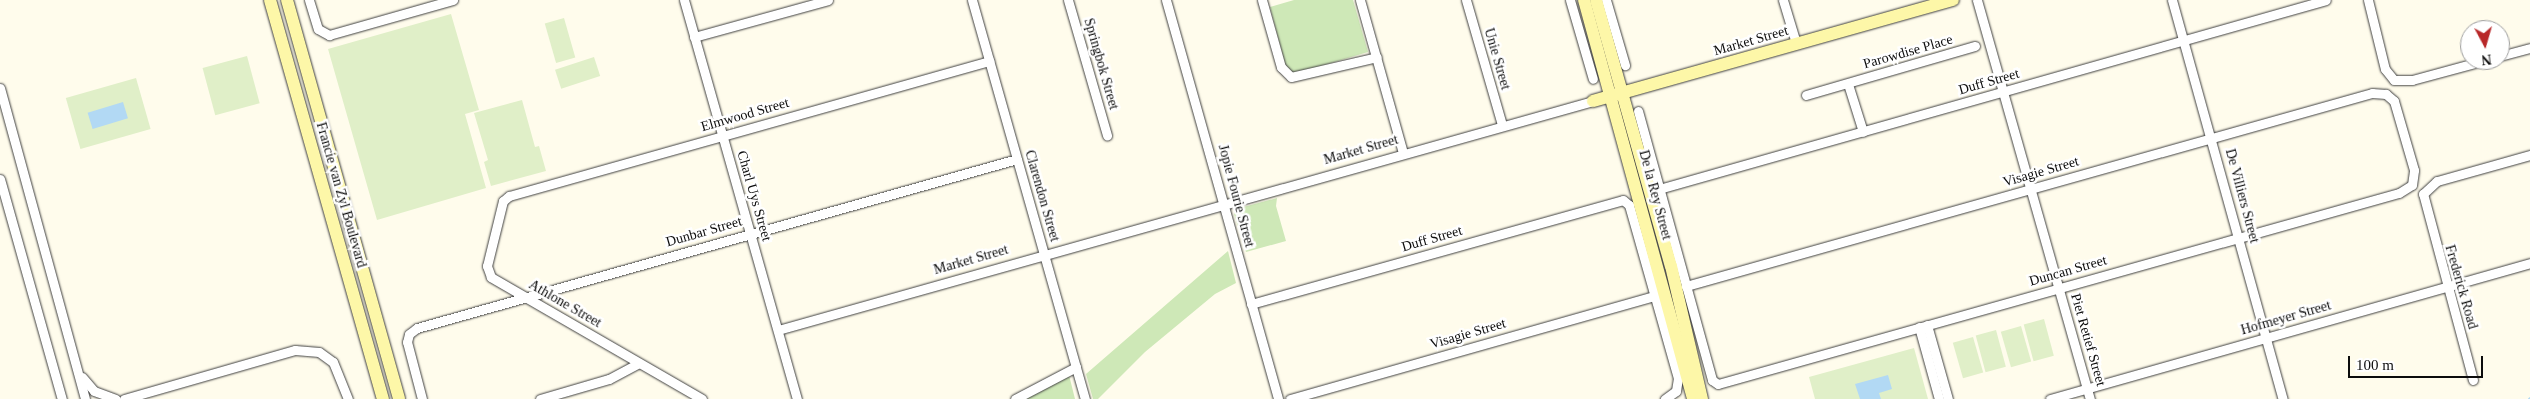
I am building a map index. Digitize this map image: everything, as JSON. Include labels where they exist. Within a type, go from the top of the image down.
[{"type":"main road","name":"Francie van Zyl Boulevard","points":[[270,0],[383,399]]},
{"type":"main road","name":"Francie van Zyl Boulevard","points":[[287,0],[399,399]]},
{"type":"main road","name":"De la Rey Street","points":[[1584,0],[1617,94],[1671,266],[1702,399]]},
{"type":"main road","name":"De la Rey Street","points":[[1596,0],[1617,94],[1693,399]]},
{"type":"main road","name":"Market Street","points":[[1593,101],[1953,0]]},
{"type":"street","points":[[309,0],[318,29],[329,35],[453,0]]},
{"type":"street","name":"Charl Uys Street","points":[[684,0],[797,399]]},
{"type":"street","points":[[694,37],[828,0]]},
{"type":"street","name":"Clarendon Street","points":[[972,0],[1085,399]]},
{"type":"street","name":"Springbok Street","points":[[1068,0],[1107,135]]},
{"type":"street","name":"Jopie Fourie Street","points":[[1166,0],[1278,399]]},
{"type":"street","points":[[1262,0],[1281,68],[1291,77],[1377,58]]},
{"type":"street","points":[[1360,0],[1403,153]]},
{"type":"street","name":"Unie Street","points":[[1466,0],[1502,125]]},
{"type":"street","points":[[1570,0],[1593,79]]},
{"type":"street","points":[[1606,0],[1625,65]]},
{"type":"street","points":[[1784,0],[1796,44]]},
{"type":"street","name":"Piet Retief Street","points":[[1977,0],[2090,399]]},
{"type":"street","name":"De Villiers Street","points":[[2172,0],[2212,138],[2283,399]]},
{"type":"street","name":"Duff Street","points":[[1659,189],[2326,0]]},
{"type":"street","points":[[2368,3],[2385,69],[2394,80],[2402,81],[2460,66]]},
{"type":"street","name":"Parowdise Place","points":[[1806,95],[1975,46]]},
{"type":"street","points":[[2510,53],[2530,48]]},
{"type":"street","name":"Elmwood Street","points":[[509,196],[989,61]]},
{"type":"street","points":[[1848,84],[1863,132]]},
{"type":"street","points":[[0,88],[81,375],[85,399]]},
{"type":"street","name":"Visagie Street","points":[[1686,286],[2372,93],[2386,94],[2397,108],[2414,170]]},
{"type":"street","name":"Market Street","points":[[778,330],[1502,125],[1593,101]]},
{"type":"street","name":"De la Rey Street","points":[[1638,111],[1686,286],[1716,383]]},
{"type":"street","name":"Frederick Road","points":[[2473,380],[2424,202],[2426,188],[2437,181],[2530,155]]},
{"type":"street","name":"Dunbar Street","points":[[422,399],[407,342],[410,334],[418,328],[1017,159]]},
{"type":"street","name":"Duncan Street","points":[[1716,383],[2399,193],[2412,185],[2414,170]]},
{"type":"street","points":[[0,179],[62,399]]},
{"type":"street","name":"Athlone Street","points":[[509,196],[501,203],[486,270],[491,278],[702,399]]},
{"type":"street","name":"Duff Street","points":[[1251,304],[1620,200]]},
{"type":"street","name":"De la Rey Street","points":[[1620,200],[1629,205],[1678,378],[1676,391],[1665,399]]},
{"type":"street","name":"Hofmeyer Street","points":[[2050,399],[2530,263]]},
{"type":"street","name":"Visagie Street","points":[[1290,399],[1654,296]]},
{"type":"street","points":[[1923,326],[1943,397]]},
{"type":"street","points":[[124,399],[295,350],[319,352],[334,362],[348,399]]},
{"type":"street","points":[[540,399],[610,379],[639,363]]},
{"type":"street","points":[[1014,399],[1076,367]]},
{"type":"street","points":[[81,375],[94,391],[116,399]]},
{"type":"green space","points":[[1294,0],[1353,0],[1368,52],[1294,74],[1286,67],[1270,7]]},
{"type":"green space","points":[[451,14],[479,110],[465,114],[486,188],[377,220],[328,49]]},
{"type":"green space","points":[[564,18],[575,57],[556,63],[545,24]]},
{"type":"green space","points":[[247,56],[260,103],[215,115],[203,68]]},
{"type":"green space","points":[[594,57],[600,76],[561,89],[555,70]]},
{"type":"green space","points":[[136,78],[151,129],[80,149],[66,98]]},
{"type":"green space","points":[[522,100],[535,147],[539,146],[546,171],[491,186],[484,162],[488,160],[474,113]]},
{"type":"green space","points":[[1277,198],[1276,206],[1286,241],[1246,252],[1234,214],[1236,209]]},
{"type":"green space","points":[[1228,251],[1236,283],[1215,294],[1145,352],[1098,399],[1093,399],[1086,374]]},
{"type":"green space","points":[[2044,319],[2054,356],[2034,361],[2024,324]]},
{"type":"green space","points":[[2021,326],[2031,362],[2011,367],[2001,332]]},
{"type":"green space","points":[[1996,330],[2006,367],[1986,372],[1976,335]]},
{"type":"green space","points":[[1973,337],[1983,373],[1963,378],[1953,343]]},
{"type":"green space","points":[[1914,348],[1928,399],[1815,399],[1809,377]]},
{"type":"green space","points":[[1069,375],[1075,399],[1023,399]]},
{"type":"water","points":[[123,102],[128,118],[93,129],[88,113]]},
{"type":"water","points":[[1888,375],[1892,389],[1879,393],[1881,399],[1860,399],[1855,384]]}]
